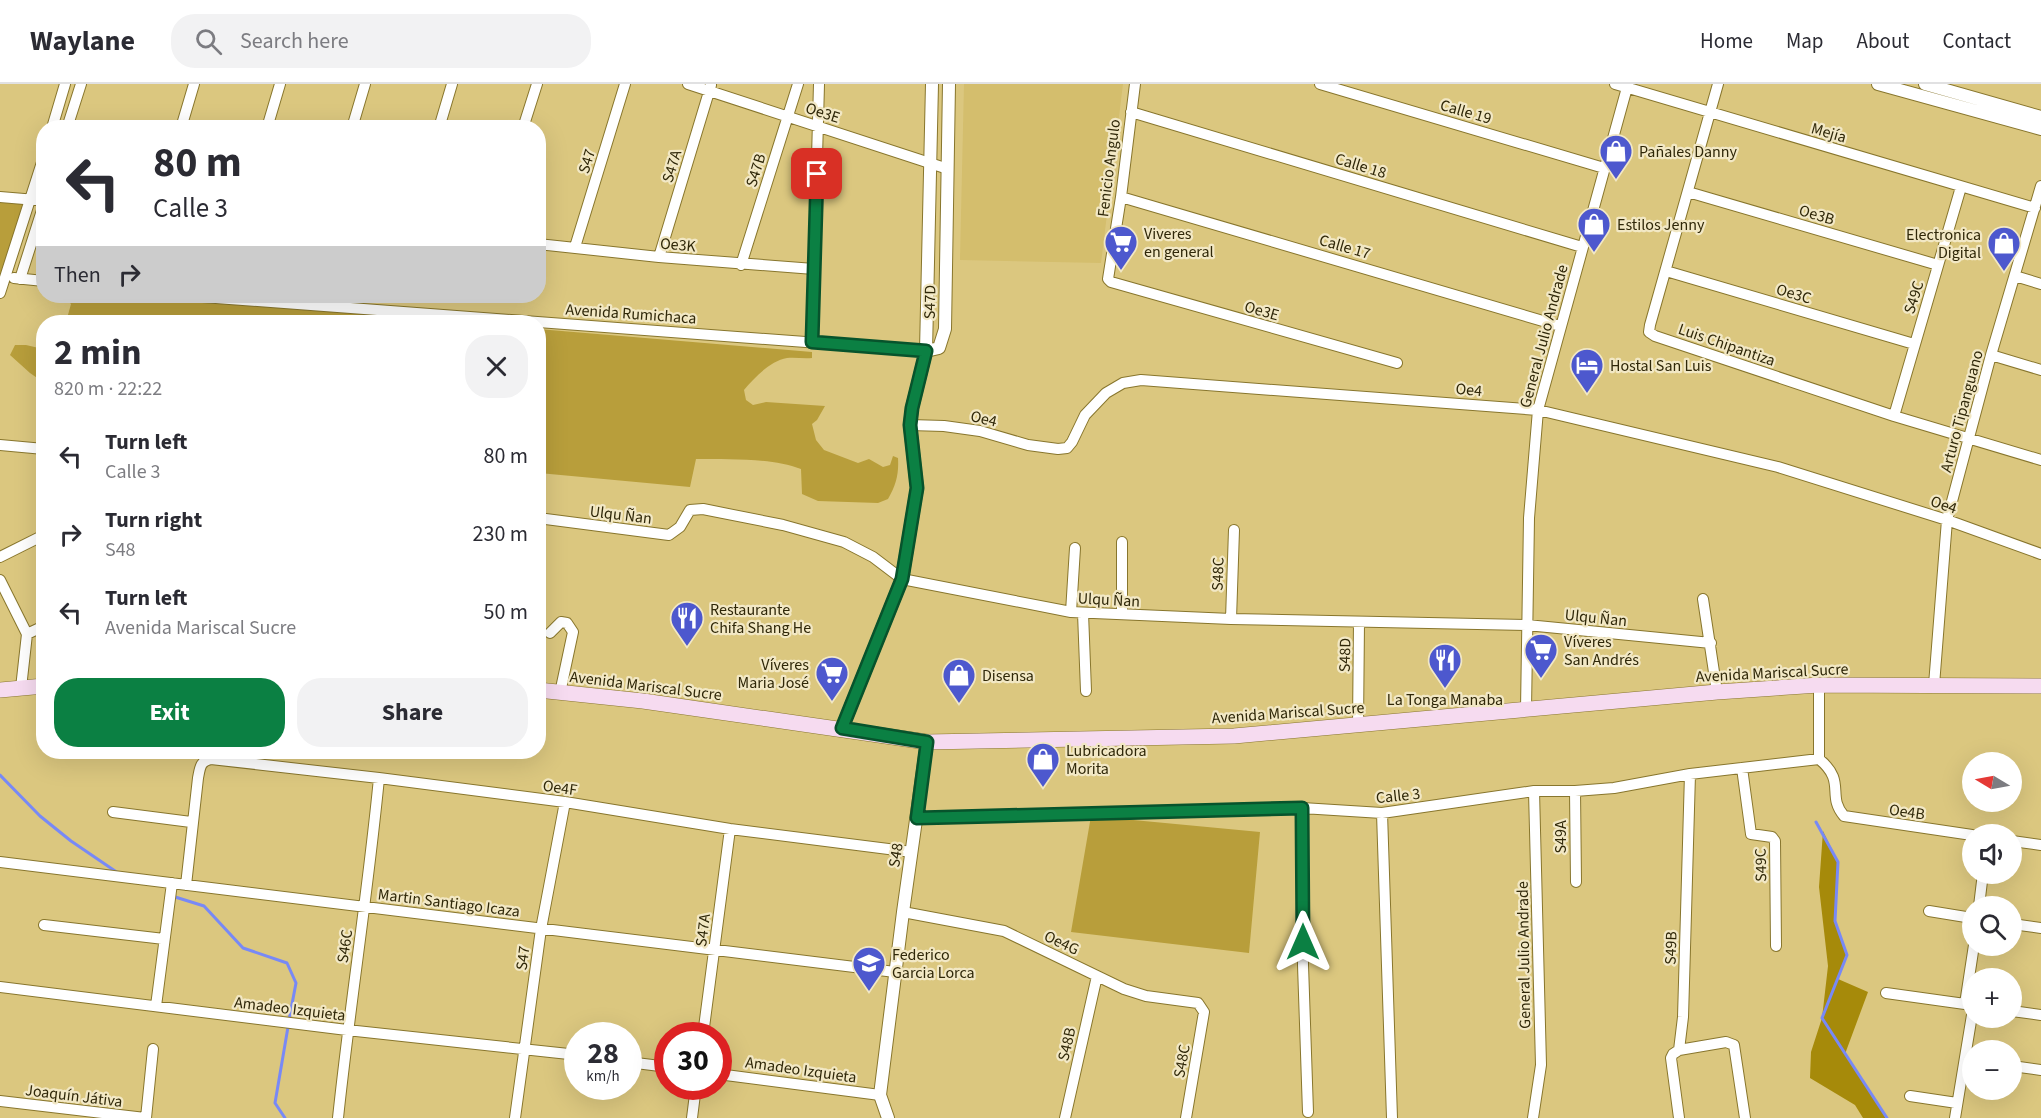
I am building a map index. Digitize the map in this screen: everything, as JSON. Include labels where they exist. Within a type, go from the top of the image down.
[{"type":"main road","name":"Avenida Mariscal Sucre","points":[[546,691],[643,701],[927,742],[1234,736],[1717,692],[1819,685],[2041,686]]},
{"type":"main road","points":[[0,690],[36,687]]},
{"type":"street","points":[[54,120],[65,84]]},
{"type":"street","points":[[70,120],[81,84]]},
{"type":"street","points":[[183,120],[194,84]]},
{"type":"street","points":[[269,120],[280,84]]},
{"type":"street","points":[[354,120],[365,84]]},
{"type":"street","points":[[441,120],[452,84]]},
{"type":"street","points":[[526,120],[537,84]]},
{"type":"street","name":"S47","points":[[575,247],[625,84]]},
{"type":"street","name":"Oe3E","points":[[688,84],[711,87],[788,116],[948,170]]},
{"type":"street","name":"S47B","points":[[741,265],[798,84]]},
{"type":"street","points":[[812,342],[819,84]]},
{"type":"street","name":"S47D","points":[[932,84],[926,351],[939,348],[945,329],[949,84]]},
{"type":"street","name":"Fenicio Angulo","points":[[1118,285],[1108,279],[1135,84]]},
{"type":"street","name":"Calle 19","points":[[1320,84],[1604,168]]},
{"type":"street","name":"Mejía","points":[[1615,84],[2035,208]]},
{"type":"street","name":"Luis Chipantiza","points":[[1718,84],[1649,332],[1655,336],[1894,416],[2041,460]]},
{"type":"street","points":[[1878,84],[2041,129]]},
{"type":"street","points":[[1925,84],[2041,117]]},
{"type":"street","name":"General Julio Andrade","points":[[1526,710],[1529,518],[1538,410],[1627,86]]},
{"type":"street","name":"S47A","points":[[659,257],[711,87]]},
{"type":"street","name":"Calle 18","points":[[1131,112],[1582,247]]},
{"type":"street","points":[[0,293],[36,181]]},
{"type":"street","name":"Arturo Tipanguano","points":[[1934,685],[1947,520],[1991,355],[2041,186]]},
{"type":"street","name":"S49C","points":[[1894,416],[1961,187]]},
{"type":"street","name":"Oe3B","points":[[1688,192],[1938,265]]},
{"type":"street","points":[[0,197],[36,201]]},
{"type":"street","name":"Calle 17","points":[[1121,197],[1560,326]]},
{"type":"street","points":[[20,279],[36,228]]},
{"type":"street","name":"Oe3K","points":[[546,245],[741,265],[814,269]]},
{"type":"street","name":"Oe3C","points":[[1666,271],[1914,344]]},
{"type":"street","points":[[2015,276],[2041,284]]},
{"type":"street","points":[[3,278],[36,280]]},
{"type":"street","name":"Oe3E","points":[[1118,285],[1397,363]]},
{"type":"street","name":"Avenida Rumichaca","points":[[284,303],[446,315]]},
{"type":"street","name":"Avenida Rumichaca","points":[[546,322],[926,351]]},
{"type":"street","points":[[842,728],[902,579],[917,488],[910,425],[926,351]]},
{"type":"street","points":[[1991,355],[2041,370]]},
{"type":"street","name":"Oe4","points":[[910,425],[944,426],[980,431],[1028,446],[1067,448],[1085,414],[1106,393],[1123,383],[1141,380],[1538,410],[1778,466],[1947,520],[2041,554]]},
{"type":"street","points":[[0,445],[36,448]]},
{"type":"street","name":"Ulqu Ñan","points":[[546,519],[669,536],[680,527],[690,510],[703,509],[783,525],[844,542],[873,557],[902,579],[1071,612],[1231,619],[1527,625],[1711,643]]},
{"type":"street","name":"S48C","points":[[1231,619],[1234,530]]},
{"type":"street","points":[[0,557],[36,539]]},
{"type":"street","points":[[1122,542],[1122,615]]},
{"type":"street","points":[[1071,612],[1075,548]]},
{"type":"street","points":[[0,580],[27,633],[21,688]]},
{"type":"street","points":[[1703,599],[1717,692]]},
{"type":"street","points":[[1083,613],[1086,692]]},
{"type":"street","points":[[550,633],[561,622],[567,623],[573,632],[560,693]]},
{"type":"street","name":"S48D","points":[[1358,725],[1359,622]]},
{"type":"street","points":[[27,633],[36,629]]},
{"type":"street","points":[[1819,685],[1819,759]]},
{"type":"street","name":"S48","points":[[880,1095],[894,972],[927,742]]},
{"type":"street","name":"Oe4F","points":[[191,822],[198,778],[204,761],[211,759],[565,802],[730,830],[912,852]]},
{"type":"street","name":"Calle 3","points":[[917,818],[1302,808],[1382,813],[1534,791],[1614,788],[1690,774],[1819,759]]},
{"type":"street","name":"Oe4B","points":[[1819,759],[1834,774],[1836,799],[1840,812],[1850,819],[1962,834]]},
{"type":"street","name":"S49C","points":[[1742,768],[1751,834],[1772,837],[1775,841],[1776,946]]},
{"type":"street","name":"S49B","points":[[1679,1118],[1671,1064],[1673,1054],[1679,1050],[1683,1005],[1690,774]]},
{"type":"street","name":"S46C","points":[[338,1118],[379,778]]},
{"type":"street","name":"General Julio Andrade","points":[[1533,1118],[1541,1065],[1534,791]]},
{"type":"street","name":"S49A","points":[[1575,791],[1576,882]]},
{"type":"street","name":"S47","points":[[515,1118],[541,929],[565,802]]},
{"type":"street","points":[[1302,808],[1303,965],[1308,1112]]},
{"type":"street","points":[[113,812],[191,822],[186,885]]},
{"type":"street","points":[[1382,813],[1392,1118]]},
{"type":"street","name":"S47A","points":[[706,1022],[730,830]]},
{"type":"street","points":[[2022,842],[2041,845]]},
{"type":"street","name":"Martin Santiago Icaza","points":[[0,862],[894,972]]},
{"type":"street","points":[[156,1006],[171,883]]},
{"type":"street","points":[[1929,911],[1962,916]]},
{"type":"street","name":"Oe4G","points":[[903,912],[1004,931],[1115,986],[1146,996],[1194,1001],[1203,1008]]},
{"type":"street","points":[[44,925],[164,939]]},
{"type":"street","points":[[2022,925],[2041,928]]},
{"type":"street","name":"S48B","points":[[1065,1118],[1097,976]]},
{"type":"street","name":"Amadeo Izquieta","points":[[0,987],[347,1030],[564,1053]]},
{"type":"street","points":[[1886,993],[1962,1004]]},
{"type":"street","name":"S48C","points":[[1186,1118],[1203,1008]]},
{"type":"street","points":[[2022,1012],[2041,1015]]},
{"type":"street","points":[[1679,1050],[1730,1042],[1734,1045],[1745,1118]]},
{"type":"street","points":[[146,1118],[153,1049]]},
{"type":"street","points":[[2022,1067],[2041,1070]]},
{"type":"street","name":"Amadeo Izquieta","points":[[732,1076],[880,1095]]},
{"type":"street","points":[[1955,1118],[1962,1087]]},
{"type":"street","points":[[880,1095],[888,1118]]},
{"type":"street","points":[[1910,1096],[1958,1103]]},
{"type":"street","points":[[692,1118],[694,1100]]},
{"type":"street","name":"Joaquín Játiva","points":[[0,1101],[146,1118]]},
{"type":"shaded area","points":[[964,84],[1123,84],[1101,263],[960,260]]},
{"type":"shaded area","points":[[0,197],[30,200],[0,278]]},
{"type":"shaded area","points":[[208,303],[372,315],[68,315],[71,304]]},
{"type":"shaded area","points":[[546,330],[812,352],[812,358],[787,358],[769,366],[744,390],[746,400],[753,405],[766,402],[825,406],[812,424],[816,440],[824,450],[858,463],[869,459],[883,467],[890,465],[893,456],[898,458],[893,489],[888,499],[878,503],[818,501],[802,494],[801,469],[789,465],[750,460],[696,459],[690,487],[546,474]]},
{"type":"shaded area","points":[[15,345],[36,347],[36,377],[30,373],[10,355]]},
{"type":"shaded area","points":[[1091,816],[1260,832],[1249,953],[1071,932]]},
{"type":"shaded area","points":[[1823,831],[1838,862],[1835,921],[1847,955],[1838,979],[1868,992],[1845,1054],[1887,1118],[1863,1118],[1855,1105],[1810,1078],[1811,1052],[1822,1018],[1828,966],[1819,887]]},
{"type":"waterway","points":[[0,775],[40,816],[71,841],[118,873]]},
{"type":"waterway","points":[[1816,822],[1838,862],[1835,921],[1847,955],[1822,1018],[1887,1118]]},
{"type":"waterway","points":[[172,896],[204,906],[243,948],[287,963],[296,983],[289,1020]]},
{"type":"waterway","points":[[285,1118],[275,1103],[288,1027]]},
{"type":"place","name":"Pañales Danny","points":[[1616,180]]},
{"type":"place","name":"Estilos Jenny","points":[[1594,253]]},
{"type":"place","name":"Viveres en general","points":[[1121,271]]},
{"type":"place","name":"Electronica Digital","points":[[2004,272]]},
{"type":"place","name":"Hostal San Luis","points":[[1587,394]]},
{"type":"place","name":"Restaurante Chifa Shang He","points":[[687,647]]},
{"type":"place","name":"Víveres San Andrés","points":[[1541,679]]},
{"type":"place","name":"La Tonga Manaba","points":[[1445,689]]},
{"type":"place","name":"Víveres Maria José","points":[[832,702]]},
{"type":"place","name":"Disensa","points":[[959,704]]},
{"type":"place","name":"Lubricadora Morita","points":[[1043,788]]},
{"type":"place","name":"Federico Garcia Lorca","points":[[869,992]]},
{"type":"route","points":[[817,174],[812,342],[926,351],[910,425],[917,488],[902,579],[842,728],[927,742],[917,818],[1302,808],[1303,942]]}]
